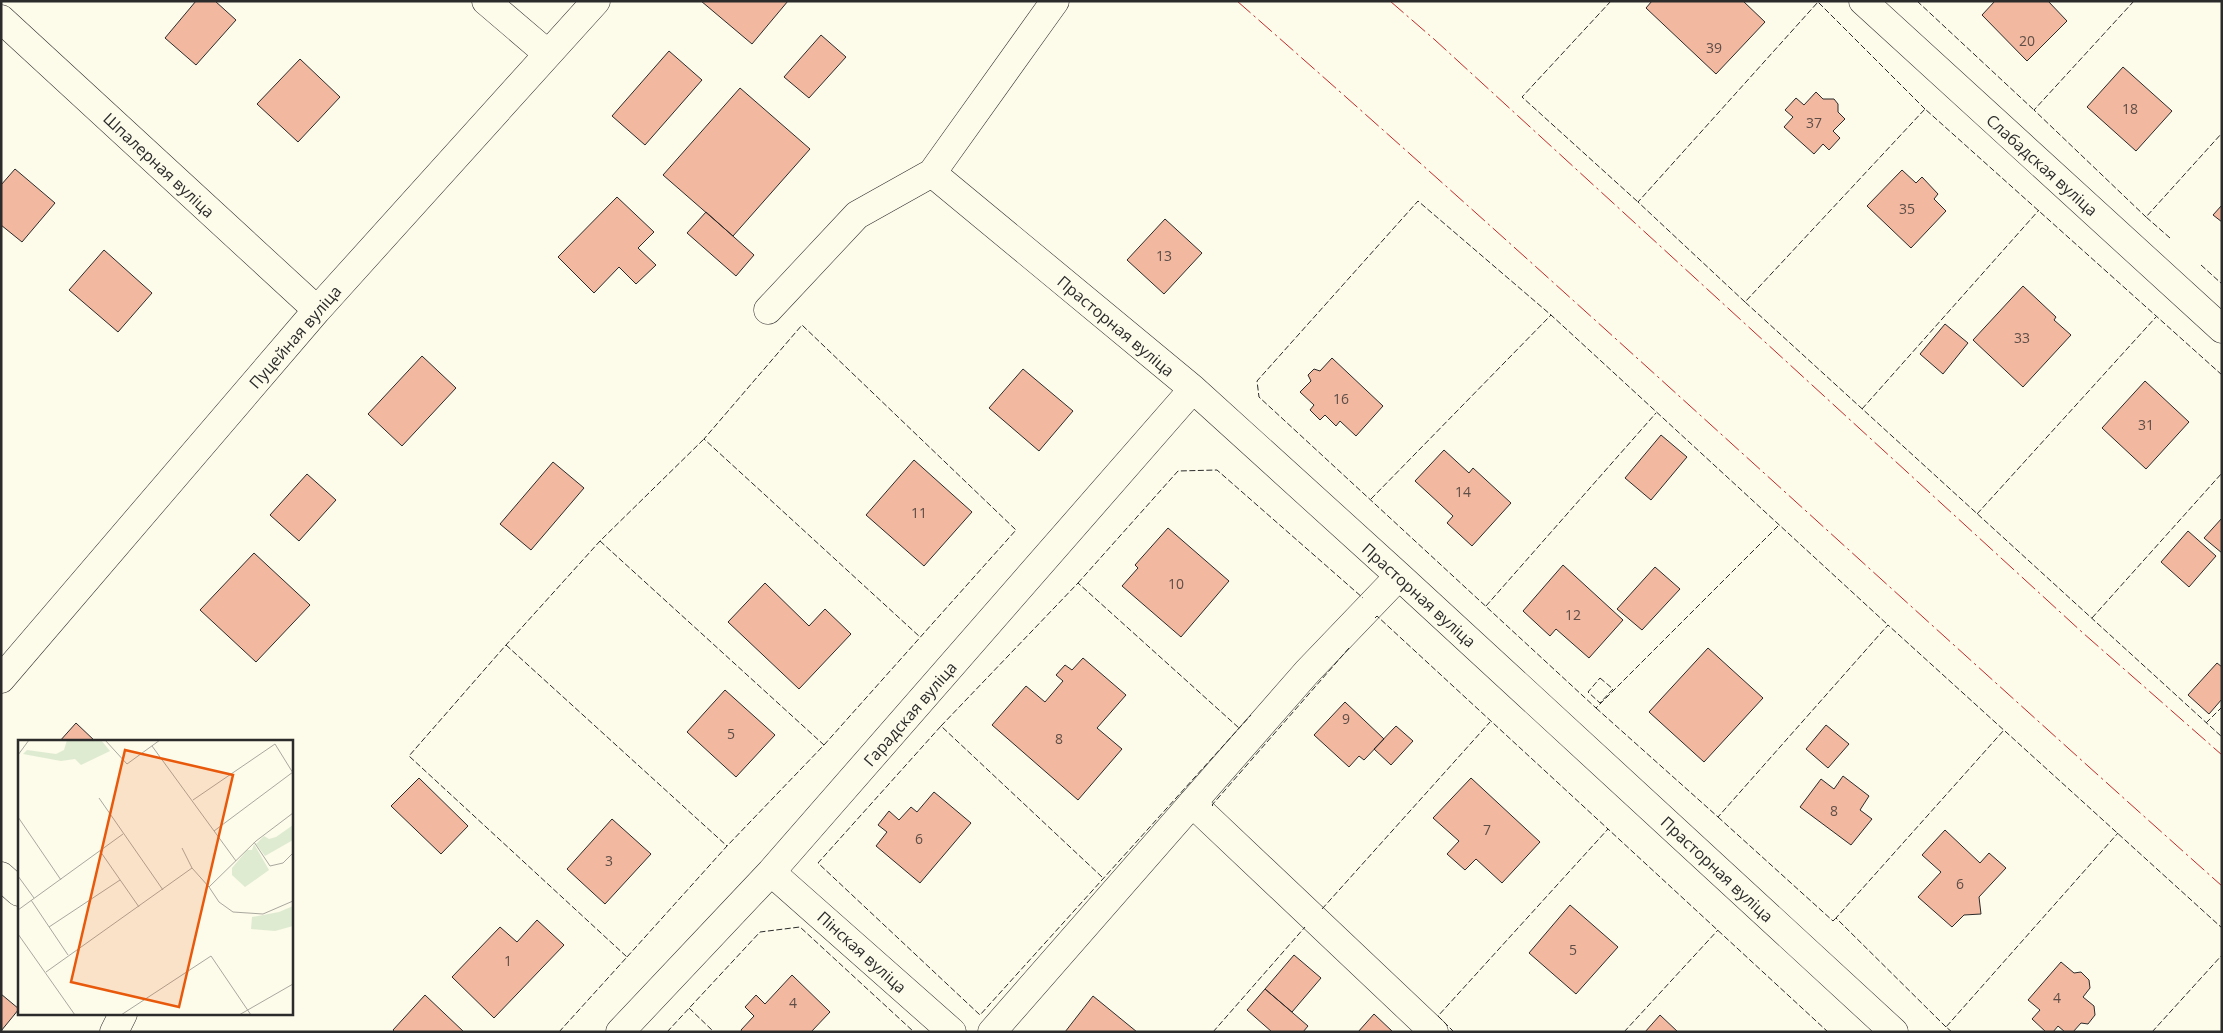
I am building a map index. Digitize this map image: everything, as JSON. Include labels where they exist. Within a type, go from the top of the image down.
[{"type":"street","points":[[486,1],[548,54]]},
{"type":"street","name":"Пуцейная вуліца","points":[[1,680],[317,310],[596,1]]},
{"type":"street","points":[[768,310],[857,214],[932,173],[1055,1]]},
{"type":"street","name":"Слабадская вуліца","points":[[1863,1],[2222,329]]},
{"type":"street","name":"Шпалерная вуліца","points":[[1,19],[317,310]]},
{"type":"street","name":"Прасторная вуліца","points":[[932,173],[1192,389],[1399,576],[1894,1032]]},
{"type":"street","name":"Гарадская вуліца","points":[[620,1032],[772,872],[1192,389]]},
{"type":"street","points":[[992,1032],[1307,672],[1399,576]]},
{"type":"street","points":[[1192,803],[1434,1032]]},
{"type":"street","name":"Пінская вуліца","points":[[772,872],[952,1032]]},
{"type":"street","points":[[1,876],[18,891]]},
{"type":"street","points":[[114,1032],[122,1016]]},
{"type":"building","points":[[196,1],[215,1],[236,20],[196,65],[165,38]]},
{"type":"building","points":[[701,1],[788,1],[752,44]]},
{"type":"building","points":[[1652,1],[1743,1],[1765,22],[1716,74],[1646,8]]},
{"type":"building","points":[[1995,1],[2048,1],[2067,21],[2027,61],[1982,15]]},
{"type":"building","points":[[821,35],[846,57],[809,98],[784,77]]},
{"type":"building","points":[[669,51],[702,80],[645,145],[612,116]]},
{"type":"building","points":[[300,59],[340,97],[298,142],[257,104]]},
{"type":"building","points":[[2123,67],[2172,111],[2136,151],[2087,107]]},
{"type":"building","points":[[740,88],[810,149],[733,236],[663,175]]},
{"type":"building","points":[[1816,92],[1823,99],[1834,99],[1838,104],[1838,112],[1845,119],[1833,131],[1840,138],[1829,150],[1823,144],[1814,154],[1784,127],[1793,117],[1785,110],[1796,98],[1804,105]]},
{"type":"building","points":[[15,169],[55,203],[22,242],[1,225],[1,185]]},
{"type":"building","points":[[1902,170],[1916,183],[1922,177],[1938,194],[1934,199],[1946,211],[1911,248],[1867,206]]},
{"type":"building","points":[[617,197],[654,232],[638,248],[656,265],[636,284],[619,267],[594,293],[558,257]]},
{"type":"building","points":[[2222,205],[2222,222],[2213,215]]},
{"type":"building","points":[[706,212],[754,255],[736,276],[687,233]]},
{"type":"building","points":[[1165,219],[1202,253],[1164,294],[1127,260]]},
{"type":"building","points":[[104,250],[152,293],[118,332],[69,290]]},
{"type":"building","points":[[2023,286],[2056,317],[2054,320],[2071,335],[2023,387],[1973,340]]},
{"type":"building","points":[[1945,324],[1968,343],[1943,374],[1920,354]]},
{"type":"building","points":[[422,356],[456,388],[402,446],[368,414]]},
{"type":"building","points":[[1332,358],[1383,406],[1356,436],[1340,421],[1336,426],[1325,415],[1320,420],[1310,410],[1314,405],[1300,392],[1311,381],[1308,375],[1314,369],[1320,371]]},
{"type":"building","points":[[1023,369],[1073,411],[1039,451],[989,408]]},
{"type":"building","points":[[2145,381],[2189,422],[2146,469],[2102,428]]},
{"type":"building","points":[[1661,435],[1687,457],[1651,500],[1625,478]]},
{"type":"building","points":[[1444,450],[1469,473],[1473,468],[1511,503],[1472,546],[1447,523],[1453,516],[1415,481]]},
{"type":"building","points":[[914,460],[972,512],[924,566],[866,515]]},
{"type":"building","points":[[553,462],[584,488],[531,550],[500,524]]},
{"type":"building","points":[[307,474],[336,500],[299,541],[270,515]]},
{"type":"building","points":[[2222,518],[2222,553],[2204,538]]},
{"type":"building","points":[[1168,528],[1229,581],[1181,637],[1122,586],[1138,568],[1135,565]]},
{"type":"building","points":[[2188,531],[2216,556],[2189,587],[2161,562]]},
{"type":"building","points":[[254,553],[310,605],[256,662],[200,610]]},
{"type":"building","points":[[1563,565],[1623,620],[1589,658],[1556,629],[1550,636],[1523,611]]},
{"type":"building","points":[[1655,567],[1680,589],[1642,630],[1617,609]]},
{"type":"building","points":[[765,583],[809,626],[825,609],[851,634],[799,689],[728,622]]},
{"type":"building","points":[[1708,648],[1763,698],[1704,762],[1649,712]]},
{"type":"building","points":[[1083,658],[1126,695],[1097,728],[1122,749],[1078,800],[992,725],[1026,686],[1045,702],[1063,681],[1056,675],[1065,665],[1072,670]]},
{"type":"building","points":[[2217,663],[2222,667],[2222,699],[2209,714],[2188,695]]},
{"type":"building","points":[[725,690],[775,735],[736,777],[687,732]]},
{"type":"building","points":[[1345,702],[1384,739],[1364,760],[1359,756],[1349,767],[1314,735]]},
{"type":"building","points":[[76,723],[94,740],[61,740]]},
{"type":"building","points":[[1826,725],[1849,744],[1828,768],[1806,749]]},
{"type":"building","points":[[1396,726],[1413,741],[1391,765],[1374,749]]},
{"type":"building","points":[[1843,776],[1869,796],[1860,810],[1872,819],[1851,845],[1800,807],[1821,779],[1834,789]]},
{"type":"building","points":[[419,778],[468,826],[441,854],[391,806]]},
{"type":"building","points":[[1471,778],[1540,842],[1502,883],[1476,859],[1465,870],[1447,854],[1459,841],[1433,818]]},
{"type":"building","points":[[934,792],[971,823],[920,883],[876,846],[887,832],[878,825],[889,811],[899,820],[911,807],[917,812]]},
{"type":"building","points":[[612,819],[651,854],[605,904],[567,869]]},
{"type":"building","points":[[1945,830],[1980,863],[1989,853],[2006,868],[1979,897],[1981,914],[1964,915],[1952,927],[1918,897],[1941,872],[1922,855]]},
{"type":"building","points":[[1570,905],[1618,947],[1576,994],[1529,953]]},
{"type":"building","points":[[537,920],[564,945],[494,1018],[452,977],[500,927],[517,942]]},
{"type":"building","points":[[1294,955],[1321,978],[1292,1012],[1265,989]]},
{"type":"building","points":[[2061,962],[2074,973],[2081,972],[2089,980],[2090,988],[2083,997],[2094,1006],[2095,1015],[2088,1024],[2081,1023],[2073,1032],[2065,1032],[2058,1026],[2053,1032],[2046,1032],[2032,1019],[2040,1010],[2028,1000]]},
{"type":"building","points":[[792,975],[830,1012],[811,1032],[742,1032],[741,1030],[754,1016],[745,1007],[756,995],[765,1004]]},
{"type":"building","points":[[1265,989],[1308,1026],[1303,1032],[1272,1032],[1247,1010]]},
{"type":"building","points":[[1,994],[18,1010],[1,1031]]},
{"type":"building","points":[[425,995],[464,1032],[395,1032],[393,1030]]},
{"type":"building","points":[[1093,996],[1137,1032],[1065,1032]]},
{"type":"building","points":[[1374,1014],[1393,1032],[1358,1032]]},
{"type":"building","points":[[1660,1015],[1678,1032],[1645,1032]]},
{"type":"fence","points":[[1611,1],[1522,97],[1638,202]]},
{"type":"fence","points":[[1917,1],[2034,110]]},
{"type":"fence","points":[[2134,1],[2034,110],[2146,217]]},
{"type":"fence","points":[[1745,302],[1638,202],[1818,2],[1925,109]]},
{"type":"fence","points":[[2222,375],[1925,109],[1745,302],[2222,737]]},
{"type":"fence","points":[[2170,238],[2146,217],[2222,133]]},
{"type":"fence","points":[[1778,526],[1596,708],[1259,397],[1257,381],[1418,201],[1551,315],[1888,625]]},
{"type":"fence","points":[[1862,409],[2039,210]]},
{"type":"fence","points":[[2201,265],[2222,284]]},
{"type":"fence","points":[[1371,499],[1551,315]]},
{"type":"fence","points":[[1977,514],[2156,317]]},
{"type":"fence","points":[[824,745],[1016,530],[802,325],[704,439],[920,637]]},
{"type":"fence","points":[[1486,606],[1656,413]]},
{"type":"fence","points":[[559,1032],[627,957],[409,756],[600,541],[704,439]]},
{"type":"fence","points":[[1078,583],[1178,471],[1217,470],[1363,598]]},
{"type":"fence","points":[[2092,618],[2222,473]]},
{"type":"fence","points":[[600,541],[824,745],[727,846]]},
{"type":"fence","points":[[941,726],[1078,583],[1239,728]]},
{"type":"fence","points":[[1375,618],[1377,616],[1608,829]]},
{"type":"fence","points":[[1596,708],[1718,817],[1888,625],[2222,928]]},
{"type":"fence","points":[[506,645],[727,846],[627,957]]},
{"type":"fence","points":[[1213,806],[1349,648]]},
{"type":"fence","points":[[1600,678],[1613,689],[1600,703],[1588,692],[1600,678]]},
{"type":"fence","points":[[2206,723],[2222,707]]},
{"type":"fence","points":[[1102,877],[941,726],[818,863],[980,1015],[1251,715]]},
{"type":"fence","points":[[1322,909],[1490,722]]},
{"type":"fence","points":[[1946,1027],[1836,918],[2004,730]]},
{"type":"fence","points":[[1718,817],[1833,921],[1836,918]]},
{"type":"fence","points":[[1454,1032],[1438,1016],[1608,829],[1828,1032]]},
{"type":"fence","points":[[1952,1032],[1946,1027],[2118,833]]},
{"type":"fence","points":[[667,1032],[760,932],[800,927],[914,1032]]},
{"type":"fence","points":[[1213,1032],[1305,927]]},
{"type":"fence","points":[[1624,1032],[1718,930]]},
{"type":"fence","points":[[2152,1032],[2222,955]]},
{"type":"fence","points":[[689,1008],[714,1032]]},
{"type":"power","points":[[1237,1],[1608,331],[2222,886]]},
{"type":"power","points":[[1390,1],[1435,40],[2083,633],[2222,755]]}]
